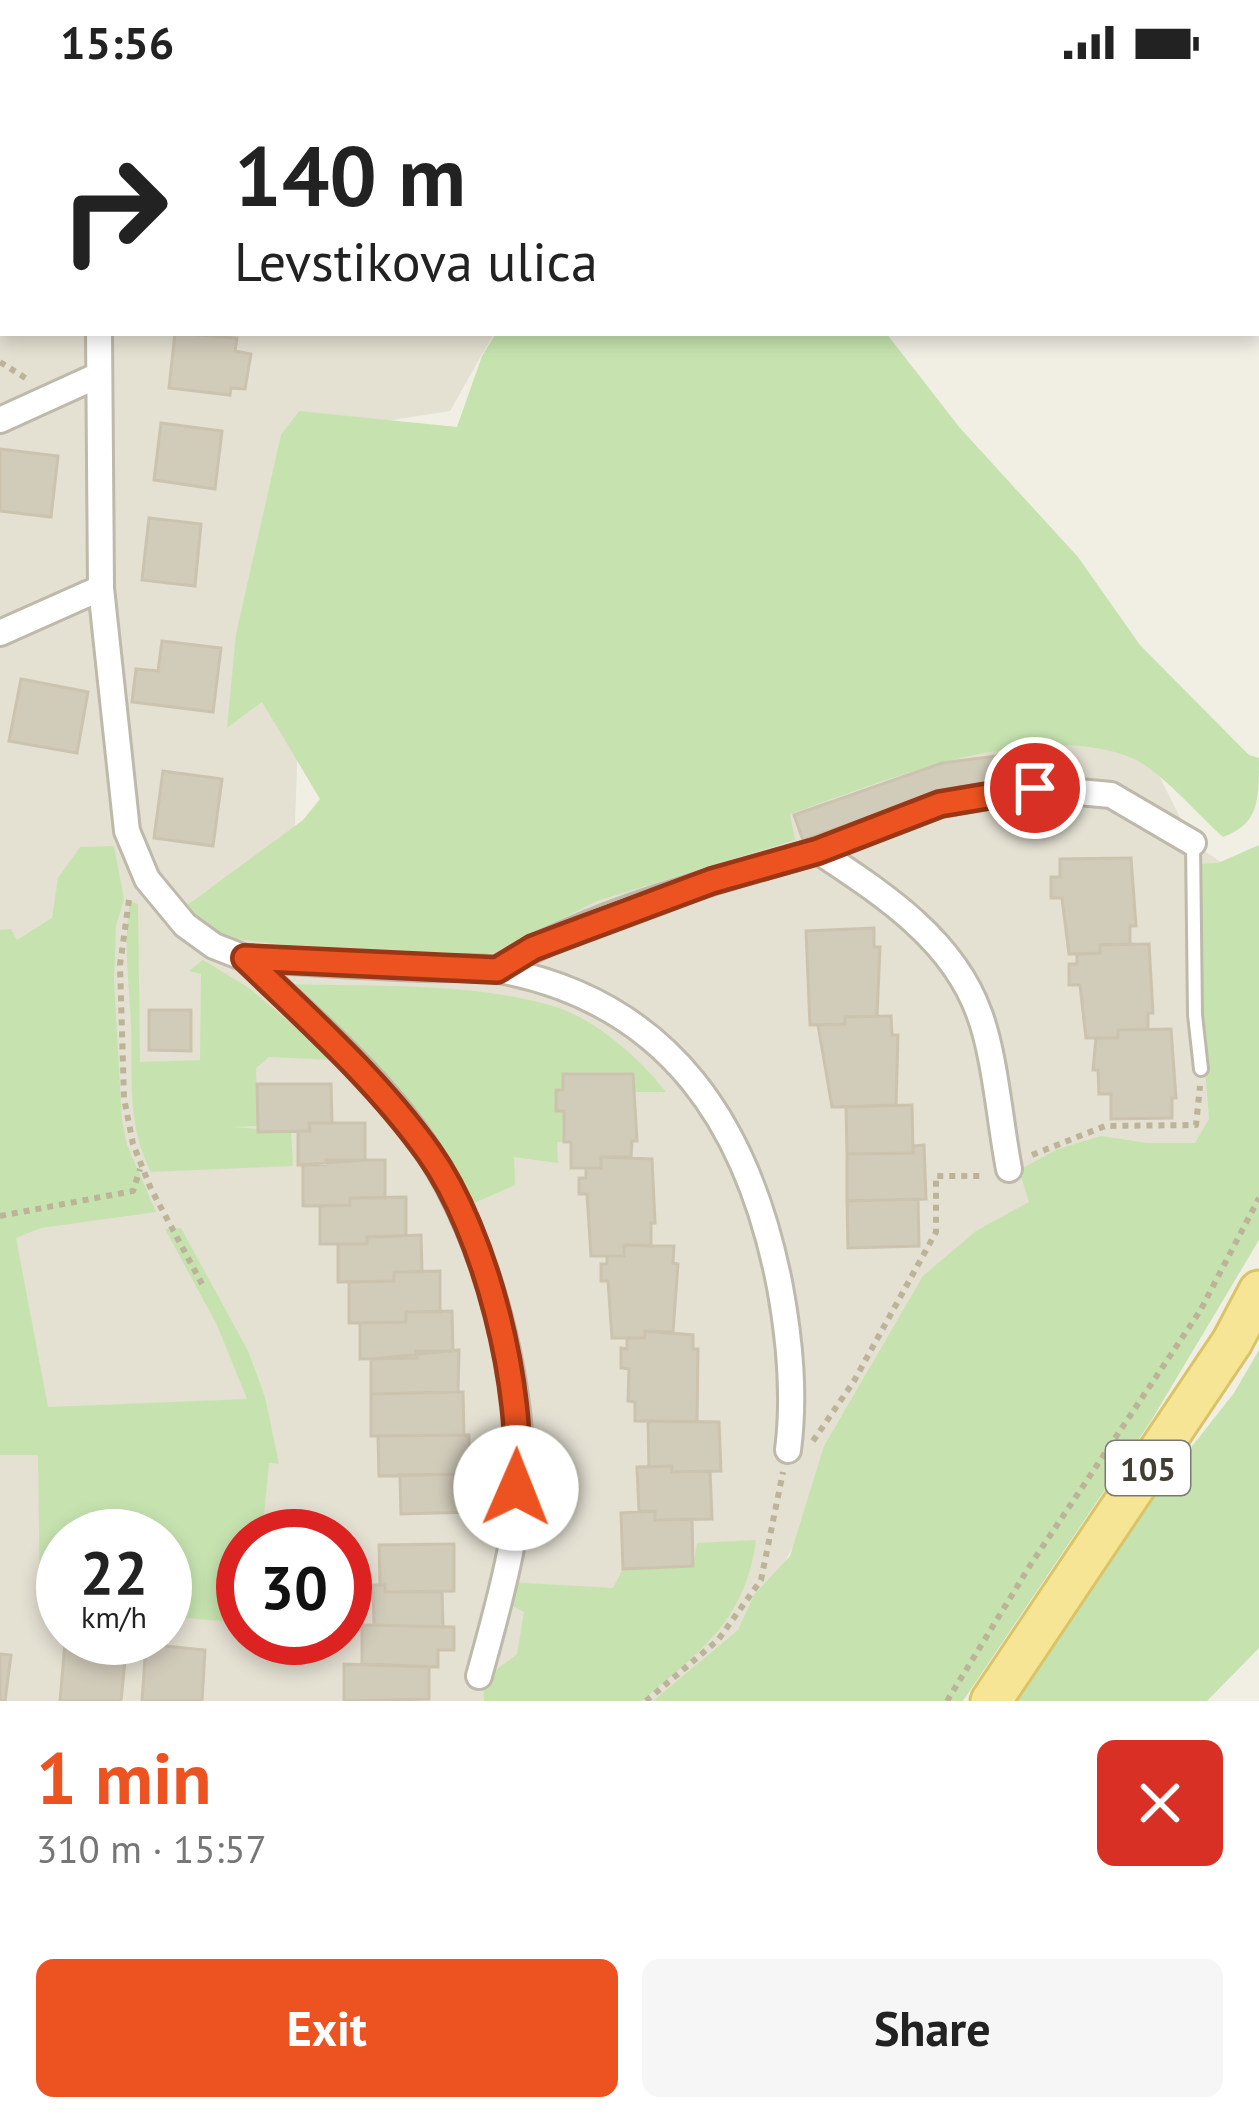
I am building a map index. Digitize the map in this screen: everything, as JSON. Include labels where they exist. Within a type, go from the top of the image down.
[{"type":"main road","name":"105","points":[[991,1701],[1232,1342],[1259,1292]]},
{"type":"street","points":[[100,336],[100,588],[127,832],[147,879],[185,925],[214,946],[245,958],[497,970],[608,1009],[672,1055],[720,1114],[754,1184],[772,1244],[792,1387],[788,1450]]},
{"type":"street","points":[[0,420],[99,375]]},
{"type":"street","points":[[0,633],[100,588]]},
{"type":"street","points":[[497,970],[533,948],[668,898],[818,851],[940,804],[1035,788],[1111,795],[1193,843]]},
{"type":"street","points":[[818,851],[891,899],[940,947],[980,1012],[1009,1169]]},
{"type":"street","points":[[245,958],[378,1089],[432,1157],[483,1263],[507,1357],[520,1445],[508,1550],[479,1676]]},
{"type":"lane","points":[[1193,843],[1195,1015],[1201,1069]]},
{"type":"path","points":[[0,362],[27,379]]},
{"type":"path","points":[[147,879],[128,902],[120,965],[124,1098],[141,1165],[202,1284]]},
{"type":"path","points":[[646,1701],[718,1640],[760,1580],[788,1450],[819,1439],[913,1279],[936,1232],[935,1176],[998,1176],[1050,1145],[1105,1126],[1196,1125],[1201,1069]]},
{"type":"path","points":[[0,1216],[133,1191],[141,1165]]},
{"type":"path","points":[[947,1701],[1031,1564],[1200,1311],[1259,1198]]},
{"type":"shaded area","points":[[0,336],[492,336],[450,411],[309,433],[293,877],[940,722],[1148,754],[1193,843],[1241,876],[1235,1116],[866,1413],[709,1701],[0,1701]]},
{"type":"green space","points":[[494,336],[888,336],[960,428],[1078,557],[1140,645],[1249,755],[1259,758],[1257,798],[1250,818],[1223,837],[1167,783],[1132,758],[1092,748],[1050,745],[1005,749],[915,771],[790,814],[795,840],[597,901],[493,953],[352,953],[236,939],[216,932],[186,906],[303,820],[320,799],[262,702],[227,728],[236,634],[281,435],[299,411],[457,427],[482,356]]},
{"type":"green space","points":[[1259,845],[1259,1240],[1151,1421],[963,1701],[653,1701],[738,1630],[754,1595],[790,1556],[824,1446],[923,1276],[976,1231],[1029,1202],[1019,1170],[1058,1149],[1101,1136],[1195,1143],[1209,1119],[1200,1001],[1199,864],[1218,863]]},
{"type":"green space","points":[[114,846],[124,899],[116,926],[114,980],[122,1121],[127,1145],[156,1212],[41,1228],[16,1238],[48,1407],[247,1399],[217,1325],[165,1229],[181,1228],[248,1351],[265,1397],[279,1464],[269,1463],[265,1509],[216,1509],[216,1621],[192,1618],[192,1509],[39,1509],[38,1455],[0,1455],[0,930],[11,929],[17,940],[52,918],[58,878],[80,847]]},
{"type":"green space","points":[[130,901],[138,904],[140,1062],[200,1060],[201,974],[189,971],[203,960],[249,988],[334,1060],[269,1057],[256,1068],[258,1126],[232,1127],[291,1131],[293,1166],[151,1172],[132,1100]]},
{"type":"green space","points":[[295,984],[459,990],[556,1007],[617,1042],[666,1092],[633,1092],[564,1111],[558,1163],[514,1157],[515,1185],[465,1207],[391,1092]]},
{"type":"green space","points":[[1259,1350],[1259,1648],[1207,1701],[1011,1701],[1148,1502],[1234,1393]]},
{"type":"green space","points":[[756,1540],[742,1593],[730,1614],[701,1650],[642,1701],[484,1701],[483,1680],[517,1654],[524,1612],[503,1601],[506,1582],[613,1588],[623,1569],[693,1566],[697,1543]]},
{"type":"building","points":[[175,336],[237,338],[235,351],[251,354],[245,389],[231,388],[230,395],[169,388]]},
{"type":"building","points":[[161,423],[222,431],[215,489],[154,480]]},
{"type":"building","points":[[0,449],[58,456],[51,517],[0,511]]},
{"type":"building","points":[[149,518],[201,524],[195,586],[142,580]]},
{"type":"building","points":[[162,641],[221,648],[213,712],[132,702],[136,669],[158,671]]},
{"type":"building","points":[[21,679],[88,692],[77,753],[9,741]]},
{"type":"building","points":[[1060,748],[1061,776],[950,789],[803,840],[794,815],[942,763]]},
{"type":"building","points":[[163,771],[222,779],[213,846],[154,838]]},
{"type":"building","points":[[1131,858],[1136,926],[1130,926],[1130,944],[1100,945],[1100,953],[1069,954],[1062,898],[1051,898],[1051,877],[1060,877],[1060,859]]},
{"type":"building","points":[[874,928],[874,947],[880,947],[877,1016],[845,1017],[845,1024],[810,1025],[806,931]]},
{"type":"building","points":[[1149,944],[1153,1013],[1148,1013],[1148,1029],[1118,1030],[1118,1038],[1086,1038],[1080,985],[1069,985],[1069,964],[1077,964],[1077,954],[1100,953],[1100,945]]},
{"type":"building","points":[[149,1010],[191,1010],[191,1051],[149,1050]]},
{"type":"building","points":[[891,1016],[892,1035],[898,1035],[896,1105],[832,1107],[818,1025],[845,1024],[845,1017]]},
{"type":"building","points":[[1171,1029],[1176,1098],[1172,1098],[1172,1118],[1111,1119],[1111,1094],[1099,1094],[1098,1070],[1093,1070],[1096,1038],[1118,1038],[1118,1030]]},
{"type":"building","points":[[563,1074],[633,1074],[637,1141],[632,1141],[631,1157],[601,1157],[601,1168],[571,1168],[571,1142],[564,1142],[564,1111],[556,1111],[556,1090],[563,1090]]},
{"type":"building","points":[[257,1084],[331,1084],[332,1123],[309,1123],[310,1131],[258,1132]]},
{"type":"building","points":[[912,1105],[913,1153],[847,1154],[846,1107]]},
{"type":"building","points":[[309,1123],[365,1123],[365,1160],[298,1165],[298,1131],[310,1131]]},
{"type":"building","points":[[924,1145],[926,1199],[847,1201],[847,1154],[913,1153],[913,1146]]},
{"type":"building","points":[[601,1157],[652,1159],[655,1223],[651,1223],[651,1246],[624,1245],[624,1256],[591,1256],[587,1194],[579,1194],[579,1178],[586,1178],[586,1168],[601,1168]]},
{"type":"building","points":[[326,1160],[385,1160],[385,1198],[303,1206],[303,1165],[326,1165]]},
{"type":"building","points":[[406,1197],[406,1236],[367,1237],[367,1244],[320,1244],[320,1206],[350,1205],[350,1198]]},
{"type":"building","points":[[918,1199],[919,1246],[848,1248],[847,1201]]},
{"type":"building","points":[[421,1235],[422,1272],[394,1272],[394,1281],[338,1282],[338,1244],[367,1244],[367,1237]]},
{"type":"building","points":[[624,1245],[674,1246],[673,1263],[678,1264],[673,1332],[645,1331],[645,1338],[612,1338],[608,1281],[601,1281],[601,1264],[607,1264],[607,1256],[624,1256]]},
{"type":"building","points":[[440,1271],[440,1312],[406,1312],[406,1322],[349,1323],[349,1282],[394,1281],[394,1272]]},
{"type":"building","points":[[452,1311],[453,1351],[416,1351],[417,1358],[360,1359],[360,1323],[406,1322],[406,1312]]},
{"type":"building","points":[[645,1331],[693,1335],[693,1349],[698,1349],[697,1422],[635,1421],[635,1402],[628,1401],[629,1369],[621,1368],[621,1348],[627,1349],[627,1338],[645,1338]]},
{"type":"building","points":[[459,1350],[458,1392],[371,1394],[371,1359]]},
{"type":"building","points":[[463,1392],[464,1435],[371,1436],[371,1394]]},
{"type":"building","points":[[648,1421],[719,1422],[721,1471],[672,1472],[672,1466],[649,1467]]},
{"type":"building","points":[[469,1435],[469,1474],[379,1476],[378,1436]]},
{"type":"building","points":[[672,1466],[672,1472],[710,1471],[712,1519],[655,1520],[655,1511],[639,1511],[637,1467]]},
{"type":"building","points":[[469,1474],[474,1512],[401,1514],[400,1475]]},
{"type":"building","points":[[655,1511],[655,1520],[692,1519],[693,1566],[623,1569],[621,1513]]},
{"type":"building","points":[[454,1544],[454,1591],[385,1592],[385,1585],[380,1585],[379,1545]]},
{"type":"building","points":[[373,1585],[385,1585],[385,1592],[442,1592],[443,1627],[374,1625]]},
{"type":"building","points":[[372,1625],[454,1627],[454,1650],[438,1650],[438,1667],[372,1664]]},
{"type":"building","points":[[192,1649],[205,1650],[202,1701],[142,1701],[145,1665],[192,1665]]},
{"type":"building","points":[[0,1654],[11,1655],[5,1701],[0,1701]]},
{"type":"building","points":[[63,1665],[125,1665],[121,1701],[60,1701]]},
{"type":"building","points":[[344,1665],[429,1667],[429,1699],[344,1701]]},
{"type":"route","points":[[516,1488],[520,1445],[507,1357],[483,1263],[432,1157],[378,1089],[245,958],[497,970],[533,948],[712,881],[818,851],[940,804],[1035,788]]}]
